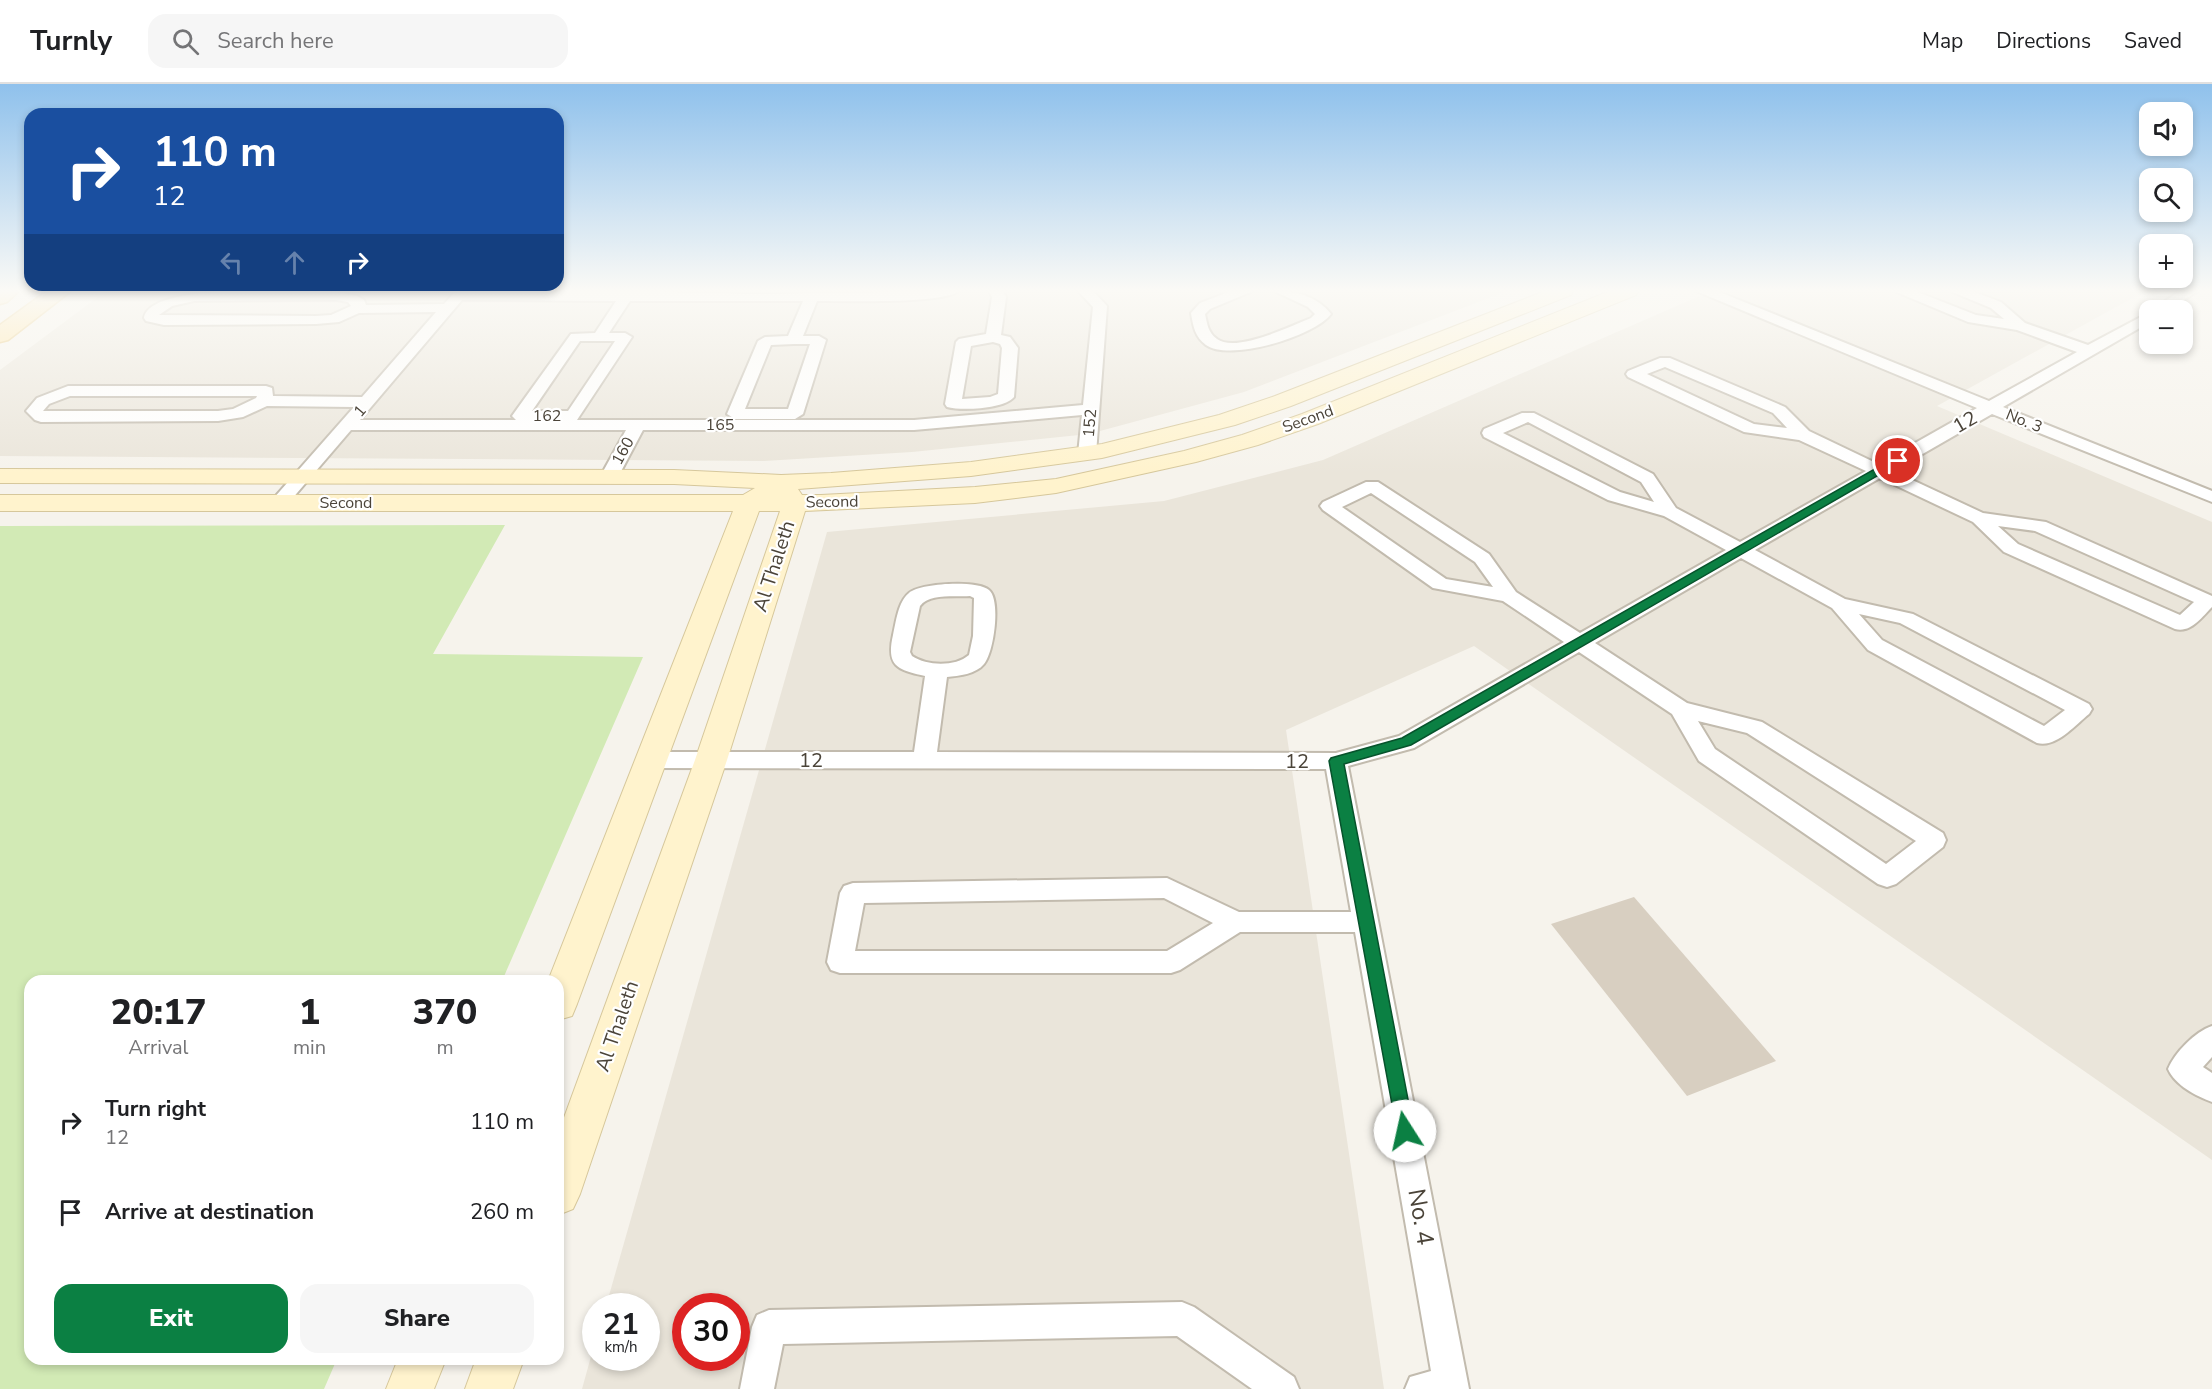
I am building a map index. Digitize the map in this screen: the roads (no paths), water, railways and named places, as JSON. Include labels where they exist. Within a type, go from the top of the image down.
[{"type":"street","name":"1","points":[[279,503],[411,352]]},
{"type":"street","name":"162","points":[[566,352],[520,416],[573,416],[615,352]]},
{"type":"street","points":[[760,352],[735,414],[795,414],[815,352]]},
{"type":"street","points":[[962,352],[953,404],[992,402],[1006,397],[1010,352]]},
{"type":"street","name":"152","points":[[1087,454],[1096,352]]},
{"type":"street","name":"Second","points":[[788,493],[1087,454],[1166,436],[1239,416],[1406,352]]},
{"type":"street","name":"Second","points":[[0,476],[609,477],[788,493],[975,495],[1056,486],[1187,458],[1310,420],[1478,352]]},
{"type":"street","name":"No. 3","points":[[1852,352],[2212,497]]},
{"type":"street","name":"12","points":[[652,760],[1336,761],[1406,742],[2087,352]]},
{"type":"street","points":[[1803,435],[1779,411],[1665,361],[1634,374],[1750,428],[1803,435],[1979,518],[2011,548],[2182,624],[2207,601],[2039,526],[1979,518]]},
{"type":"street","points":[[264,401],[266,392],[68,391],[43,401],[34,411],[41,417],[218,416],[237,414],[264,401],[368,402]]},
{"type":"street","name":"165","points":[[348,425],[914,425],[1091,409]]},
{"type":"street","points":[[1670,512],[1647,478],[1528,416],[1490,434],[1614,496],[1670,512],[1839,604],[1906,618],[2081,709],[2045,737],[1875,645],[1839,604]]},
{"type":"street","name":"160","points":[[609,477],[638,425]]},
{"type":"street","points":[[1509,596],[1440,584],[1329,506],[1372,486],[1482,558],[1509,596],[1680,709],[1754,727],[1934,840],[1887,877],[1707,755],[1680,709]]},
{"type":"street","name":"Al Thaleth","points":[[749,503],[788,493]]},
{"type":"street","name":"Al Thaleth","points":[[564,1177],[711,760],[788,493]]},
{"type":"street","name":"Second","points":[[0,503],[749,503]]},
{"type":"street","points":[[564,988],[749,503]]},
{"type":"street","points":[[927,592],[979,592],[985,604],[982,651],[969,667],[937,670],[913,667],[906,664],[901,657],[900,652],[912,600],[927,592]]},
{"type":"street","points":[[924,760],[937,670]]},
{"type":"street","name":"No. 4","points":[[1336,761],[1366,922],[1442,1388]]},
{"type":"street","points":[[1236,922],[1171,962],[840,962],[853,893],[1167,888],[1236,922],[1366,922]]},
{"type":"street","points":[[2212,1038],[2182,1069],[2212,1089]]},
{"type":"street","points":[[757,1389],[769,1327],[1182,1319],[1282,1389]]},
{"type":"street","points":[[410,1389],[420,1365]]},
{"type":"street","points":[[489,1389],[498,1365]]}]
